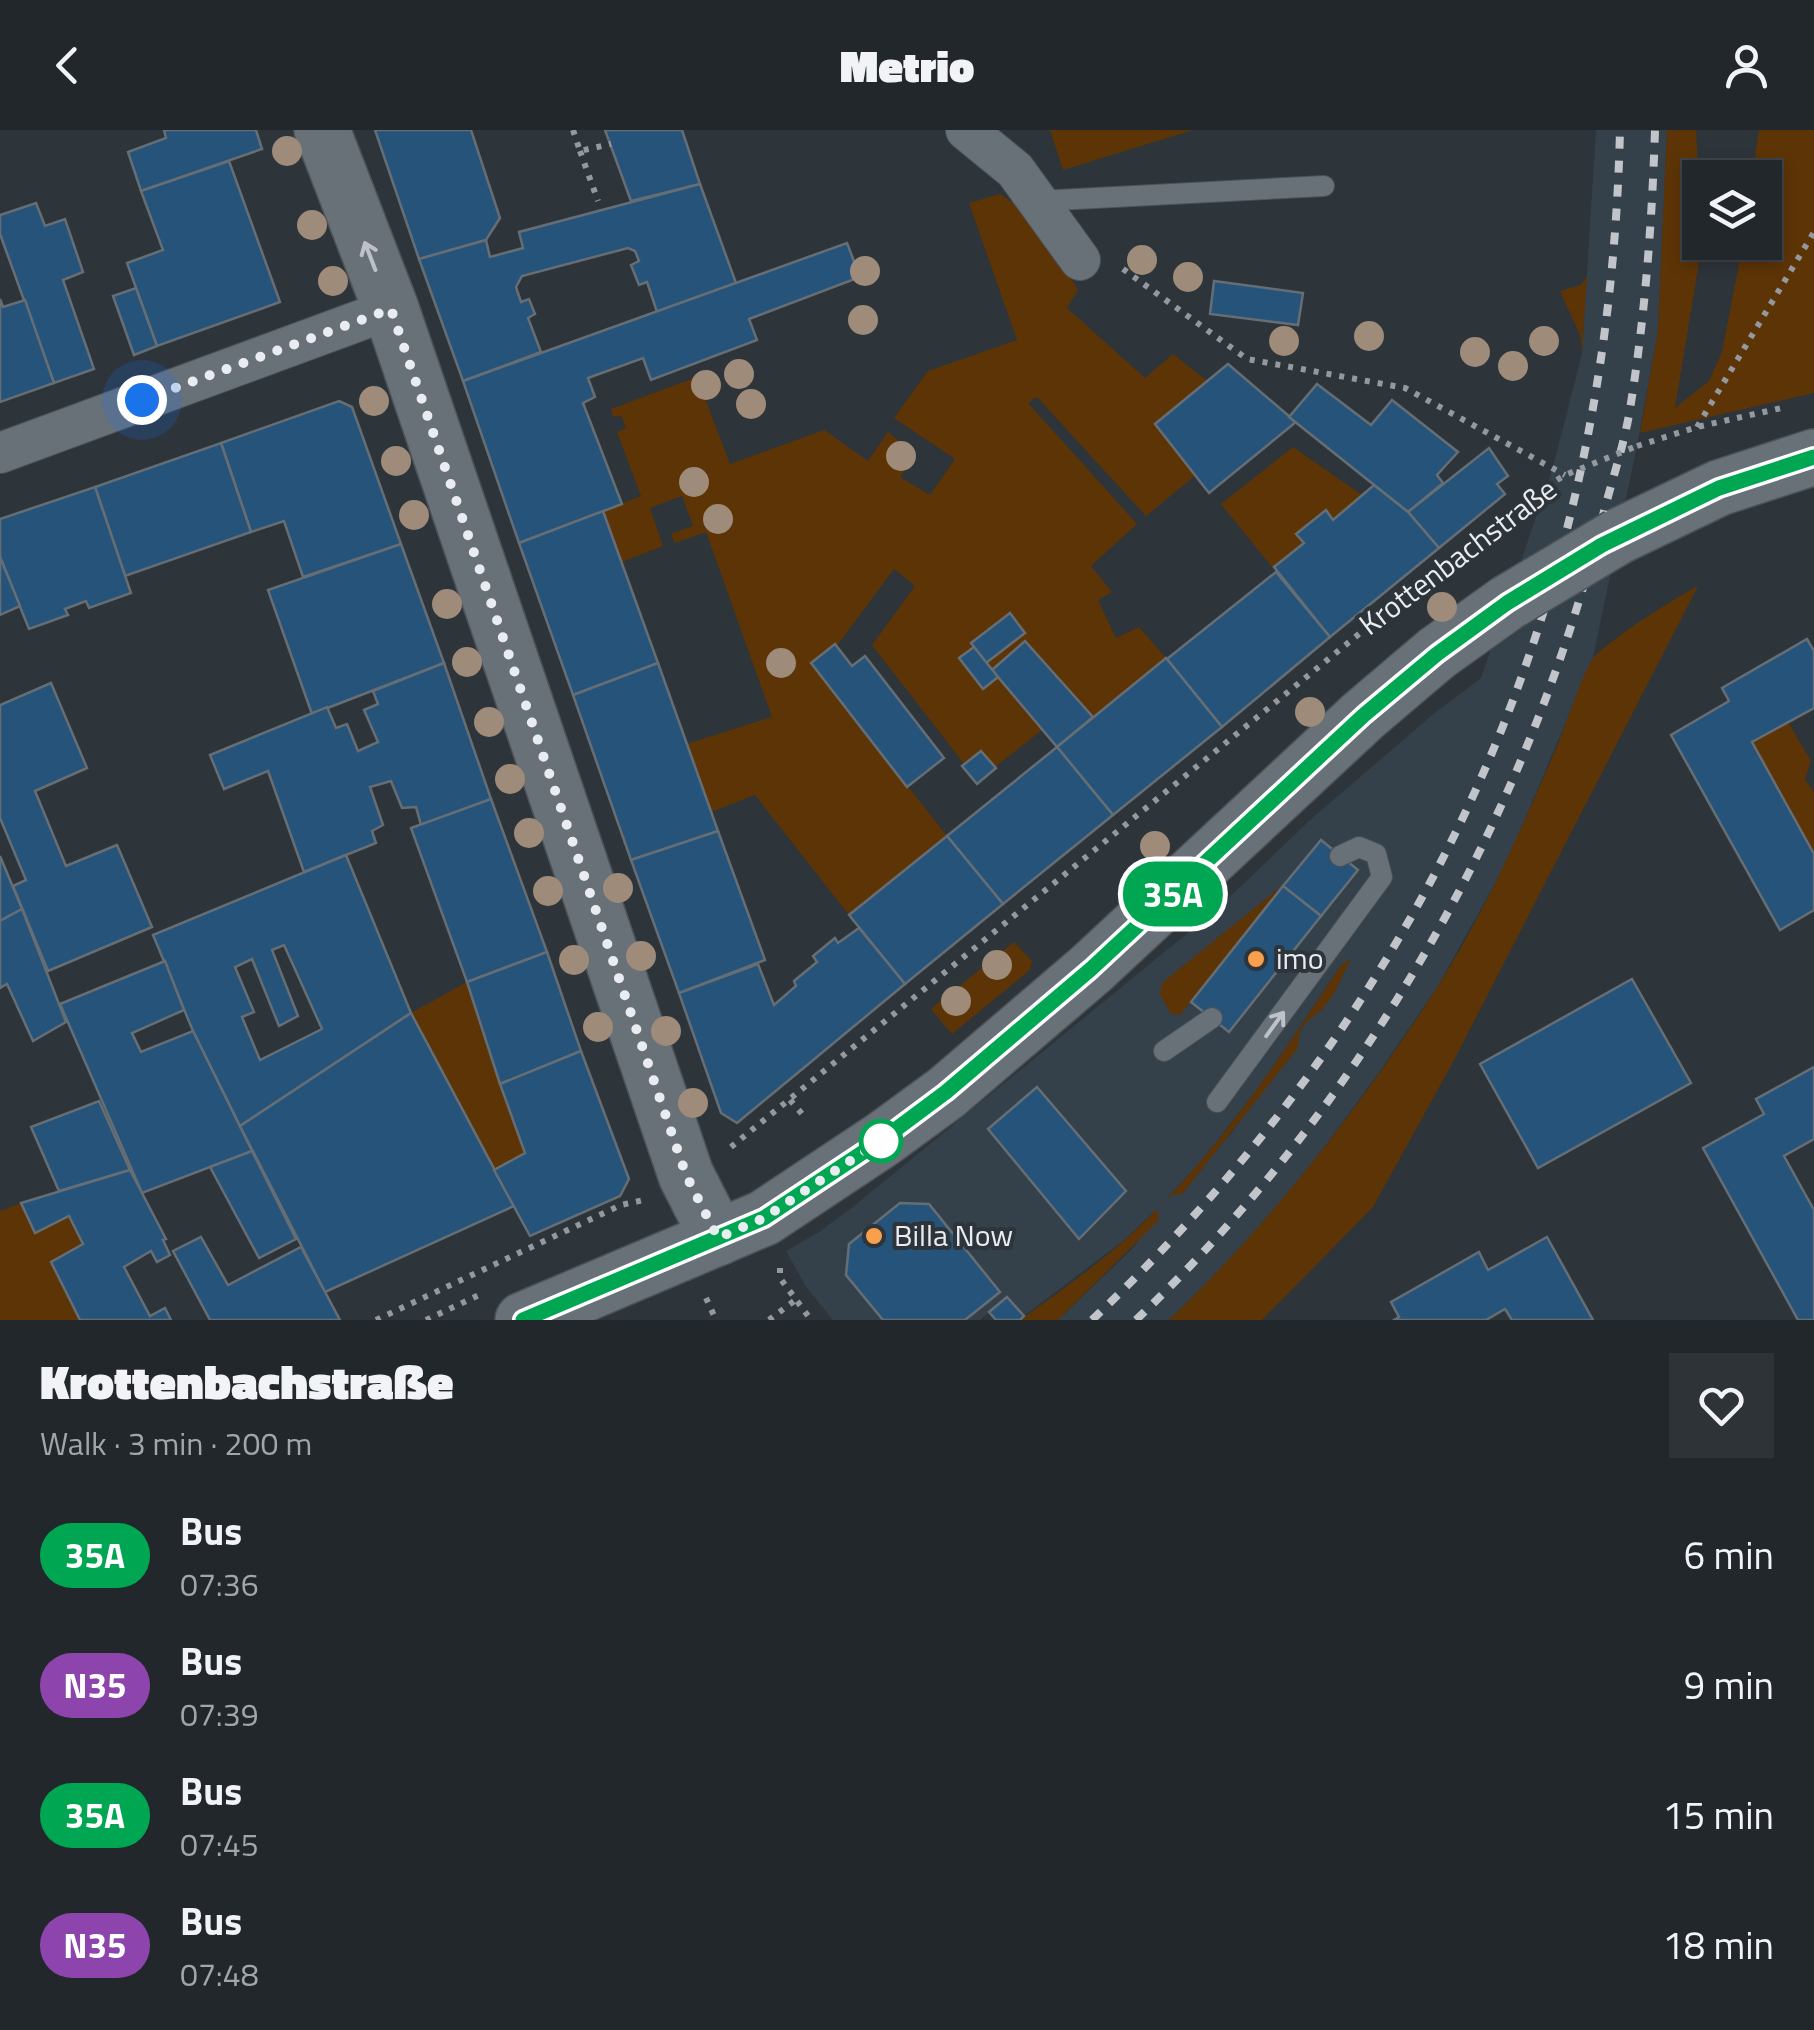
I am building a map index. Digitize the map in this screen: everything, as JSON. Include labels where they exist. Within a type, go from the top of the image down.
[{"type":"main road","points":[[322,130],[391,309],[686,1175],[718,1238]]},
{"type":"main road","points":[[523,1320],[764,1218],[883,1139],[946,1092],[1091,969],[1364,715],[1437,654],[1507,603],[1619,536],[1719,488],[1814,457]]},
{"type":"street","points":[[966,130],[1014,170],[1080,260]]},
{"type":"street","points":[[0,453],[391,309]]},
{"type":"lane","points":[[1038,201],[1324,186]]},
{"type":"lane","points":[[1218,1102],[1382,877],[1376,854],[1359,846],[1340,856]]},
{"type":"lane","points":[[1164,1050],[1212,1018]]},
{"type":"path","points":[[573,130],[598,201]]},
{"type":"path","points":[[580,150],[610,144]]},
{"type":"path","points":[[1696,427],[1814,232]]},
{"type":"path","points":[[1080,260],[1108,259],[1247,359],[1405,388],[1565,476]]},
{"type":"path","name":"Krottenbachstraße","points":[[733,1146],[1500,518],[1565,476],[1638,446],[1696,427],[1798,404]]},
{"type":"path","points":[[790,1100],[803,1116]]},
{"type":"path","points":[[376,1320],[621,1205],[644,1200]]},
{"type":"path","points":[[780,1252],[780,1278],[811,1320]]},
{"type":"path","points":[[704,1292],[716,1320]]},
{"type":"path","points":[[769,1320],[794,1300]]},
{"type":"shaded area","points":[[1050,130],[1193,130],[1063,170]]},
{"type":"shaded area","points":[[1596,130],[1667,130],[1658,331],[1593,658],[1506,864],[1438,986],[1298,1183],[1210,1281],[1169,1320],[1058,1320],[1135,1246],[1156,1210],[1123,1241],[1024,1316],[1007,1297],[980,1320],[833,1320],[806,1287],[786,1251],[854,1206],[1217,909],[1309,821],[1481,678],[1553,467],[1582,353]],"holes":[[[1350,960],[1323,1008],[1311,1015],[1231,1134],[1171,1194],[1269,1074],[1341,965]]]},
{"type":"shaded area","points":[[1667,130],[1696,130],[1698,160],[1682,160],[1682,260],[1699,260],[1675,408],[1709,381],[1722,352],[1740,260],[1782,260],[1782,160],[1755,160],[1759,130],[1814,130],[1814,393],[1640,433],[1658,331]]},
{"type":"shaded area","points":[[1000,194],[1035,218],[1078,290],[1067,308],[1145,378],[1173,354],[1207,381],[1156,424],[1196,475],[1146,516],[1037,397],[1028,403],[1137,524],[1091,566],[1112,592],[1098,600],[1116,638],[1139,627],[1166,658],[1093,717],[1025,641],[992,670],[986,663],[1024,633],[972,643],[974,647],[959,659],[983,689],[998,677],[1042,730],[995,767],[981,751],[965,765],[872,645],[915,586],[894,569],[836,647],[811,663],[947,836],[849,915],[755,795],[711,812],[687,744],[772,717],[706,532],[675,543],[671,534],[693,526],[682,496],[650,508],[663,546],[622,562],[603,511],[641,496],[617,432],[626,428],[621,416],[613,417],[611,409],[697,377],[730,464],[824,430],[868,461],[888,432],[915,454],[900,477],[930,495],[955,459],[894,418],[928,371],[1017,340],[969,203]]},
{"type":"shaded area","points":[[1587,276],[1582,353],[1580,335],[1560,291],[1581,285]]},
{"type":"shaded area","points":[[1293,447],[1362,495],[1333,520],[1326,511],[1296,533],[1304,543],[1274,567],[1276,572],[1221,504]]},
{"type":"shaded area","points":[[1698,586],[1452,1064],[1373,1207],[1262,1320],[1169,1320],[1243,1243],[1312,1162],[1436,989],[1500,872],[1592,660],[1625,632]]},
{"type":"shaded area","points":[[1788,722],[1811,761],[1805,779],[1814,792],[1814,854],[1752,742]]},
{"type":"shaded area","points":[[1278,889],[1180,1015],[1171,1014],[1160,994],[1162,983]]},
{"type":"shaded area","points":[[1014,942],[1032,961],[1030,970],[952,1034],[931,1009]]},
{"type":"shaded area","points":[[1352,958],[1331,998],[1302,1029],[1298,1048],[1183,1193],[1166,1200],[1226,1130],[1341,965]]},
{"type":"shaded area","points":[[467,982],[525,1153],[494,1170],[411,1013]]},
{"type":"shaded area","points":[[21,1203],[35,1232],[69,1216],[83,1244],[51,1263],[80,1320],[0,1320],[0,1211]]},
{"type":"shaded area","points":[[1159,1207],[1159,1220],[1058,1320],[1020,1320],[1101,1260]]},
{"type":"building","points":[[164,130],[256,130],[262,149],[141,191],[128,152],[166,138]]},
{"type":"building","points":[[375,130],[471,130],[500,218],[486,240],[419,259]]},
{"type":"building","points":[[605,130],[682,130],[700,184],[631,201]]},
{"type":"building","points":[[229,161],[280,302],[157,346],[127,263],[163,250],[141,191]]},
{"type":"building","points":[[700,184],[736,283],[657,312],[647,282],[639,285],[631,265],[639,261],[635,251],[628,248],[522,276],[516,287],[521,302],[529,299],[535,314],[528,318],[541,352],[463,381],[419,259],[486,240],[490,257],[523,248],[519,232]]},
{"type":"building","points":[[36,203],[45,226],[65,219],[83,272],[63,280],[94,369],[54,383],[0,234],[0,215]]},
{"type":"building","points":[[847,243],[860,277],[749,319],[757,340],[651,380],[643,358],[588,378],[595,397],[583,403],[622,504],[519,543],[463,381]]},
{"type":"building","points":[[1214,281],[1303,293],[1298,325],[1210,314]]},
{"type":"building","points":[[136,288],[157,346],[134,355],[113,296]]},
{"type":"building","points":[[0,299],[3,307],[25,300],[54,383],[0,402]]},
{"type":"building","points":[[1228,364],[1296,422],[1209,493],[1155,424]]},
{"type":"building","points":[[1317,384],[1371,425],[1392,400],[1458,452],[1437,475],[1443,483],[1408,512],[1289,417]]},
{"type":"building","points":[[339,401],[352,407],[401,544],[303,577],[284,521],[251,532],[221,443]]},
{"type":"building","points":[[221,443],[251,532],[125,576],[95,487]]},
{"type":"building","points":[[1489,448],[1508,476],[1497,484],[1505,494],[1439,548],[1408,512]]},
{"type":"building","points":[[1374,485],[1408,512],[1439,548],[1330,637],[1274,567],[1304,543],[1296,534],[1326,510],[1333,520]]},
{"type":"building","points":[[95,487],[131,593],[89,608],[86,601],[65,609],[68,615],[29,629],[0,557],[0,519]]},
{"type":"building","points":[[603,511],[658,663],[573,695],[519,543]]},
{"type":"building","points":[[401,544],[444,663],[312,714],[268,590]]},
{"type":"building","points":[[0,557],[20,606],[0,615]]},
{"type":"building","points":[[1276,572],[1330,637],[1222,727],[1167,659]]},
{"type":"building","points":[[1010,613],[1025,633],[986,663],[971,643]]},
{"type":"building","points":[[1807,639],[1814,651],[1814,708],[1752,742],[1814,854],[1814,910],[1780,930],[1671,735],[1729,701],[1722,688]]},
{"type":"building","points":[[1025,641],[1093,717],[1057,747],[992,670]]},
{"type":"building","points":[[835,644],[852,666],[865,656],[944,758],[907,787],[811,663]]},
{"type":"building","points":[[974,647],[998,677],[983,689],[959,658]]},
{"type":"building","points":[[1166,658],[1222,727],[1113,815],[1057,747]]},
{"type":"building","points":[[444,663],[491,799],[421,825],[416,807],[402,808],[391,781],[370,787],[383,825],[372,831],[376,843],[304,872],[268,771],[224,789],[210,755],[327,707],[336,728],[347,724],[358,751],[378,742],[364,710],[378,704],[373,691]]},
{"type":"building","points":[[658,663],[718,831],[631,860],[573,695]]},
{"type":"building","points":[[51,683],[87,768],[35,791],[66,866],[117,845],[152,927],[48,971],[13,886],[26,880],[0,818],[0,705]]},
{"type":"building","points":[[1057,747],[1113,815],[1003,904],[947,836]]},
{"type":"building","points":[[981,751],[996,768],[977,784],[962,766]]},
{"type":"building","points":[[491,799],[547,952],[467,982],[411,828]]},
{"type":"building","points":[[718,831],[765,960],[679,993],[631,860]]},
{"type":"building","points":[[947,836],[1003,904],[905,984],[849,915]]},
{"type":"building","points":[[1321,840],[1358,870],[1321,916],[1283,886]]},
{"type":"building","points":[[346,855],[411,1013],[240,1126],[193,1031],[153,935]],"holes":[[[284,945],[322,1029],[260,1060],[242,1017],[254,1012],[235,967],[252,959],[279,1026],[298,1016],[272,950]]]},
{"type":"building","points":[[0,856],[22,909],[0,921]]},
{"type":"building","name":"imo","points":[[1283,886],[1321,916],[1229,1032],[1191,1002]]},
{"type":"building","points":[[22,909],[66,1022],[33,1041],[7,984],[0,988],[0,921]]},
{"type":"building","points":[[859,928],[905,984],[737,1123],[721,1113],[679,993],[758,964],[774,1005],[817,962],[813,956],[835,938],[838,943]]},
{"type":"building","points":[[547,952],[581,1051],[500,1084],[467,982]]},
{"type":"building","points":[[165,961],[184,1010],[132,1033],[141,1052],[193,1031],[252,1151],[142,1193],[60,1004]]},
{"type":"building","points":[[1632,979],[1691,1083],[1538,1168],[1480,1064]]},
{"type":"building","points":[[411,1013],[514,1206],[325,1292],[240,1126]]},
{"type":"building","points":[[581,1051],[629,1179],[620,1196],[530,1236],[494,1170],[525,1153],[500,1084]]},
{"type":"building","points":[[1814,1067],[1814,1139],[1784,1156],[1814,1210],[1814,1320],[1798,1320],[1703,1148],[1764,1114],[1756,1099]]},
{"type":"building","points":[[1037,1087],[1126,1191],[1079,1239],[988,1129]]},
{"type":"building","points":[[99,1101],[130,1170],[59,1191],[31,1127]]},
{"type":"building","points":[[252,1151],[296,1239],[259,1258],[210,1167]]},
{"type":"building","points":[[130,1170],[166,1239],[163,1240],[170,1255],[157,1262],[151,1251],[124,1267],[150,1316],[165,1308],[171,1320],[80,1320],[51,1262],[83,1244],[69,1216],[35,1233],[21,1203]]},
{"type":"building","points":[[900,1203],[929,1204],[1000,1292],[965,1320],[883,1320],[846,1275],[849,1244]]},
{"type":"building","points":[[201,1237],[228,1285],[301,1247],[340,1320],[210,1320],[173,1251]]},
{"type":"building","points":[[1547,1237],[1593,1320],[1512,1320],[1505,1309],[1486,1320],[1394,1320],[1399,1317],[1391,1302],[1479,1252],[1488,1270]]},
{"type":"building","points":[[1007,1297],[1024,1316],[1020,1320],[996,1320],[989,1312]]},
{"type":"railway","points":[[1092,1320],[1212,1195],[1317,1063],[1406,925],[1480,780],[1538,628],[1581,469],[1608,303],[1620,130]]},
{"type":"railway","points":[[1136,1320],[1218,1236],[1294,1146],[1363,1052],[1425,952],[1481,849],[1529,742],[1569,632],[1627,423],[1647,270],[1655,130]]},
{"type":"bus line","name":"35A","points":[[523,1320],[764,1218],[883,1139],[946,1092],[1091,969],[1364,715],[1437,654],[1507,603],[1602,545],[1719,488],[1814,457]]},
{"type":"place","name":"imo","points":[[1256,959]]},
{"type":"place","name":"Billa Now","points":[[874,1236]]},
{"type":"route","points":[[142,400],[391,309],[686,1175],[718,1238],[764,1218],[881,1141]]}]
